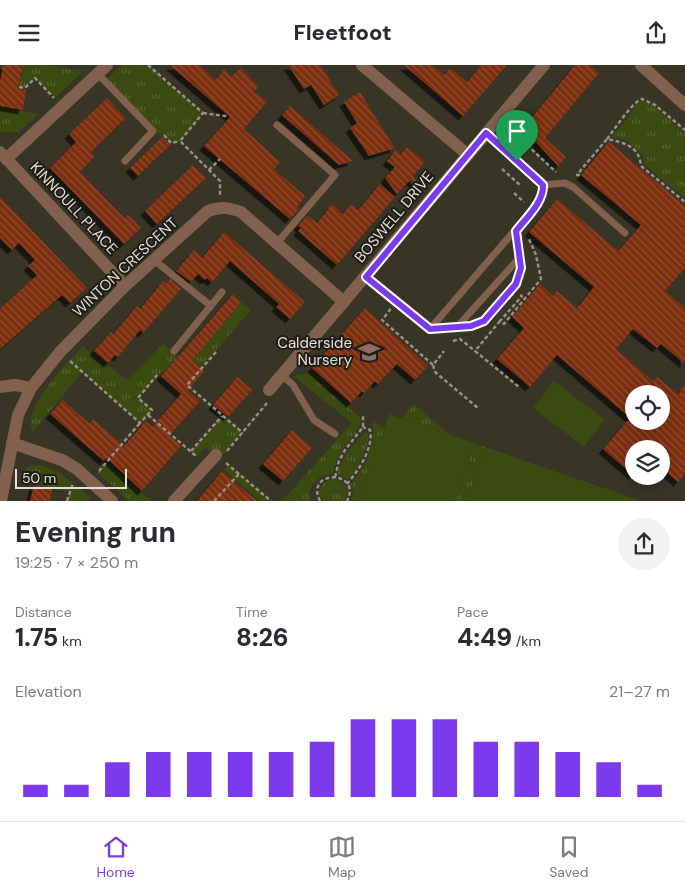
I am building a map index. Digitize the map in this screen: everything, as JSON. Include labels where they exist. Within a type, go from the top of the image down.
[{"type":"street","points":[[362,65],[468,155]]},
{"type":"street","name":"BOSWELL DRIVE","points":[[269,390],[544,65]]},
{"type":"street","points":[[641,65],[685,105]]},
{"type":"street","points":[[3,156],[63,106],[102,69]]},
{"type":"street","name":"KINNOULL PLACE","points":[[3,156],[125,287]]},
{"type":"street","points":[[220,207],[240,212],[344,303]]},
{"type":"street","name":"WINTON CRESCENT","points":[[1,501],[18,415],[31,388],[60,352],[125,287],[208,211],[220,207]]},
{"type":"street","points":[[0,387],[15,385],[31,388]]},
{"type":"street","points":[[12,443],[62,460],[77,469],[112,501]]},
{"type":"street","points":[[174,501],[218,457]]},
{"type":"lane","points":[[102,69],[153,131],[125,161]]},
{"type":"lane","points":[[277,125],[335,175],[277,243]]},
{"type":"lane","points":[[486,133],[543,185],[565,183],[573,187],[625,233]]},
{"type":"lane","points":[[430,329],[516,231],[540,199],[543,193],[543,185]]},
{"type":"lane","points":[[366,277],[430,329],[471,326],[484,321],[516,284],[521,268],[516,231]]},
{"type":"lane","points":[[457,327],[520,257]]},
{"type":"lane","points":[[154,261],[211,307]]},
{"type":"lane","points":[[174,351],[222,292]]},
{"type":"lane","points":[[282,375],[294,385],[314,420],[335,434]]},
{"type":"path","points":[[148,65],[203,113],[225,116],[227,114]]},
{"type":"path","points":[[19,87],[24,88],[35,78],[63,106]]},
{"type":"path","points":[[575,175],[580,175],[580,171],[624,118],[633,104],[642,99],[655,105],[685,130]]},
{"type":"path","points":[[509,107],[521,117],[513,127],[513,132],[555,171],[561,173]]},
{"type":"path","points":[[153,131],[163,135],[171,143],[180,141],[203,113]]},
{"type":"path","points":[[607,139],[626,143],[640,156],[642,167],[685,202]]},
{"type":"path","points":[[180,141],[220,181],[220,207]]},
{"type":"path","points":[[209,170],[220,159]]},
{"type":"path","points":[[502,169],[520,185]]},
{"type":"path","points":[[514,193],[529,205]]},
{"type":"path","points":[[531,258],[536,255]]},
{"type":"path","points":[[383,305],[390,310],[382,320],[433,365],[435,372],[478,408]]},
{"type":"path","points":[[475,351],[500,321]]},
{"type":"path","points":[[453,341],[460,339],[519,387]]},
{"type":"path","points":[[433,365],[444,351]]},
{"type":"path","points":[[60,352],[140,423]]},
{"type":"path","points":[[216,352],[187,385],[242,433]]},
{"type":"path","points":[[90,482],[152,410],[138,398],[158,375]]},
{"type":"path","points":[[218,457],[242,433],[269,401],[269,390]]},
{"type":"path","points":[[148,415],[197,456],[204,446],[271,501]]},
{"type":"path","points":[[191,451],[222,416]]},
{"type":"path","points":[[335,477],[339,461],[363,427],[363,416]]},
{"type":"path","points":[[347,484],[361,464],[370,443],[370,430],[363,427]]},
{"type":"path","points":[[67,501],[77,469]]},
{"type":"path","points":[[214,501],[239,474]]},
{"type":"path","points":[[320,501],[317,493],[318,487],[327,478],[335,477],[339,477],[347,484],[350,491],[348,501]]},
{"type":"green space","points":[[16,65],[48,65],[83,71],[55,98],[35,78],[25,88],[19,87],[23,67]]},
{"type":"green space","points":[[122,65],[148,65],[203,113],[180,141],[171,143],[163,135],[153,131],[105,81]]},
{"type":"green space","points":[[642,101],[654,106],[685,133],[685,198],[644,164],[643,155],[626,140],[611,137],[627,119],[635,105]]},
{"type":"green space","points":[[0,107],[38,114],[19,132],[0,132]]},
{"type":"green space","points":[[241,302],[251,310],[184,387],[164,370],[138,398],[152,410],[140,423],[82,372],[33,432],[31,423],[33,412],[39,399],[57,374],[83,346],[105,367],[109,366],[127,380],[163,344],[188,365]]},
{"type":"green space","points":[[308,373],[360,417],[361,420],[357,430],[346,444],[336,462],[332,474],[318,479],[312,486],[310,500],[312,501],[282,501],[352,423],[293,376]]},
{"type":"green space","points":[[554,381],[605,420],[584,447],[533,408]]},
{"type":"green space","points":[[414,404],[450,435],[402,418]]},
{"type":"green space","points":[[389,414],[475,443],[455,501],[359,501]]},
{"type":"green space","points":[[222,416],[242,432],[220,459],[205,447],[197,456],[191,451]]},
{"type":"green space","points":[[374,421],[384,429],[359,501],[351,501],[353,490],[351,484],[362,468],[371,449]]},
{"type":"green space","points":[[366,432],[369,436],[364,454],[348,480],[337,474],[338,471],[347,452]]},
{"type":"green space","points":[[475,443],[485,447],[467,501],[455,501]]},
{"type":"green space","points":[[485,447],[488,448],[642,501],[467,501]]},
{"type":"green space","points":[[106,463],[151,501],[129,501],[98,473]]},
{"type":"green space","points":[[40,465],[59,472],[91,498],[87,501],[67,501],[70,492],[19,481],[26,468]]},
{"type":"green space","points":[[228,465],[271,501],[260,501],[224,470]]},
{"type":"green space","points":[[328,480],[341,481],[346,486],[347,497],[345,501],[322,501],[319,493],[320,487]]},
{"type":"building","points":[[3,65],[23,65],[18,89],[26,90],[23,110],[0,106],[0,82]]},
{"type":"building","points":[[170,65],[199,65],[215,80],[224,70],[231,77],[241,68],[259,87],[254,91],[267,102],[244,129],[280,162],[274,169],[305,196],[297,207],[299,209],[290,219],[204,146],[230,117]]},
{"type":"building","points":[[288,65],[320,65],[339,95],[324,105],[311,85],[304,89]]},
{"type":"building","points":[[404,65],[432,65],[444,75],[450,68],[467,82],[482,65],[507,65],[463,116]]},
{"type":"building","points":[[575,65],[589,65],[599,73],[545,138],[566,157],[558,166],[533,139],[537,136],[525,126]]},
{"type":"building","points":[[360,92],[395,148],[369,156],[350,128],[357,123],[344,102]]},
{"type":"building","points":[[107,98],[126,118],[91,152],[95,156],[80,172],[124,218],[128,215],[141,228],[124,244],[50,168],[76,142],[69,134]]},
{"type":"building","points":[[290,106],[353,161],[339,165],[282,115]]},
{"type":"building","points":[[162,137],[170,145],[138,176],[130,168]]},
{"type":"building","points":[[609,142],[685,206],[685,268],[665,291],[685,308],[685,364],[661,344],[657,348],[633,329],[616,349],[653,381],[657,377],[667,385],[625,385],[625,413],[557,355],[530,387],[497,359],[524,328],[512,317],[540,284],[553,296],[557,291],[577,308],[594,287],[529,232],[557,199],[618,251],[641,225],[581,175]]},
{"type":"building","points":[[407,147],[425,162],[413,176],[417,182],[415,184],[410,180],[397,194],[385,178],[395,167],[387,161],[396,149],[400,155]]},
{"type":"building","points":[[193,165],[206,178],[157,224],[145,211]]},
{"type":"building","points":[[380,184],[395,197],[337,265],[298,231],[301,228],[298,226],[307,216],[317,223],[332,204],[343,214],[351,204],[358,210]]},
{"type":"building","points":[[0,197],[87,288],[70,303],[62,295],[0,349],[0,309],[37,275],[28,266],[35,260],[19,243],[12,250],[0,238]]},
{"type":"building","points":[[224,232],[305,302],[290,319],[276,307],[279,304],[230,261],[212,282],[207,278],[205,280],[198,274],[191,282],[176,271],[194,250],[202,258]]},
{"type":"building","points":[[170,279],[181,289],[143,333],[140,330],[118,357],[115,355],[108,363],[94,351],[111,332],[113,334],[137,306],[140,309],[163,281],[166,284]]},
{"type":"building","points":[[233,294],[241,302],[192,361],[204,371],[188,390],[200,401],[169,436],[181,446],[142,491],[107,458],[104,461],[50,414],[63,400],[90,424],[93,419],[124,446],[146,421],[152,427],[181,394],[161,376]]},
{"type":"building","name":"Calderside Nursery","points":[[365,308],[428,366],[415,380],[397,364],[378,384],[375,381],[351,403],[312,368]]},
{"type":"building","points":[[237,377],[252,390],[228,417],[213,405]]},
{"type":"building","points":[[685,385],[685,473],[678,482],[670,475],[670,440],[625,440],[625,468],[603,449],[625,423],[625,430],[670,430],[670,388],[678,394]]},
{"type":"building","points":[[292,430],[312,448],[283,481],[263,464]]},
{"type":"building","points":[[222,471],[257,501],[197,501]]},
{"type":"building","points":[[34,485],[52,489],[50,501],[30,501]]},
{"type":"place","name":"Calderside Nursery","points":[[369,352]]},
{"type":"route","points":[[486,133],[517,161],[543,185],[543,193],[516,231],[521,268],[516,284],[484,321],[471,326],[430,329],[366,277],[486,133]]}]
